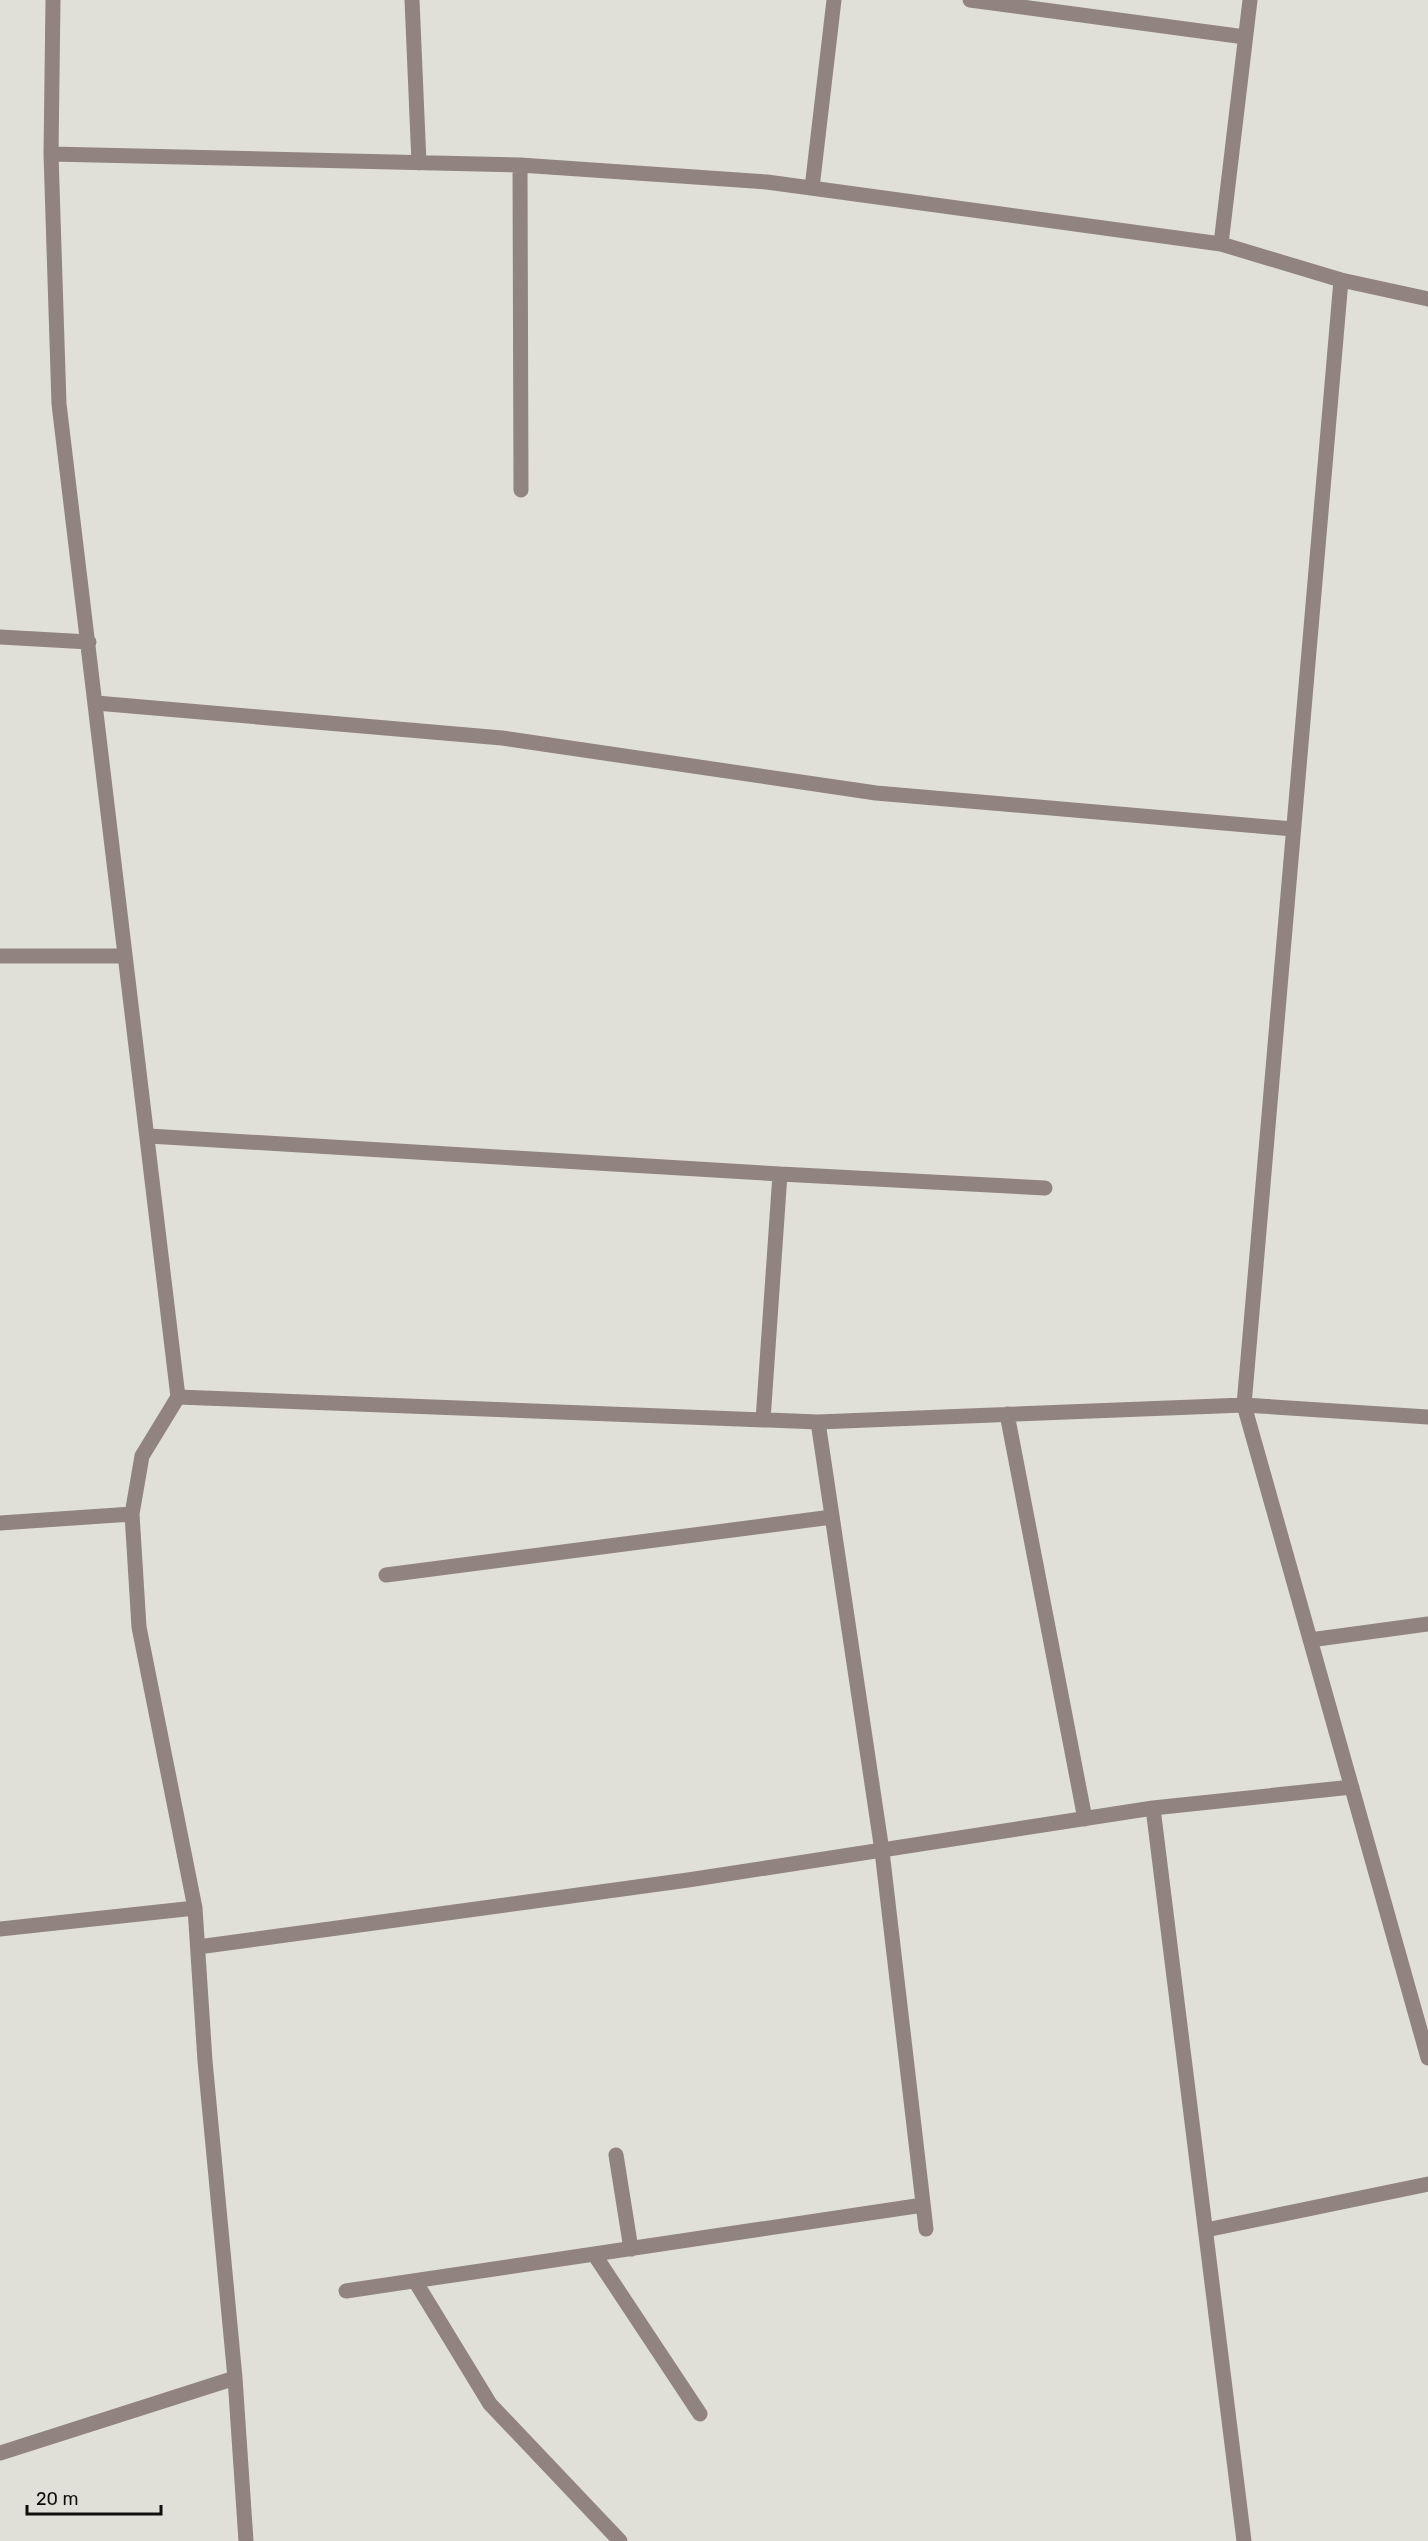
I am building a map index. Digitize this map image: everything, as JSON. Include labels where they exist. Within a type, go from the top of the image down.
[{"type":"street","points":[[53,0],[51,154],[59,404],[178,1397],[142,1456],[132,1514],[139,1626],[195,1908],[205,2061],[235,2378],[246,2541]]},
{"type":"street","points":[[412,0],[419,163]]},
{"type":"street","points":[[812,188],[834,0]]},
{"type":"street","points":[[970,0],[1006,2],[1245,37]]},
{"type":"street","points":[[1221,244],[1250,0]]},
{"type":"street","points":[[51,154],[520,165],[767,182],[1221,244],[1341,280],[1428,299]]},
{"type":"street","points":[[520,165],[521,490]]},
{"type":"street","points":[[1341,280],[1244,1405],[1428,2058]]},
{"type":"street","points":[[0,637],[89,642]]},
{"type":"street","points":[[96,702],[502,738],[876,793],[1293,829]]},
{"type":"street","points":[[0,956],[124,956]]},
{"type":"street","points":[[148,1136],[1045,1188]]},
{"type":"street","points":[[763,1420],[780,1174]]},
{"type":"street","points":[[178,1397],[818,1422],[1244,1405],[1428,1417]]},
{"type":"street","points":[[1007,1414],[1085,1819]]},
{"type":"street","points":[[818,1422],[882,1851],[926,2229]]},
{"type":"street","points":[[0,1523],[132,1514]]},
{"type":"street","points":[[386,1575],[832,1517]]},
{"type":"street","points":[[1310,1640],[1428,1624]]},
{"type":"street","points":[[198,1947],[688,1880],[1154,1808],[1352,1787]]},
{"type":"street","points":[[1154,1808],[1244,2541]]},
{"type":"street","points":[[0,1929],[195,1908]]},
{"type":"street","points":[[616,2155],[630,2249]]},
{"type":"street","points":[[1206,2230],[1428,2184]]},
{"type":"street","points":[[346,2291],[923,2205]]},
{"type":"street","points":[[594,2254],[700,2414]]},
{"type":"street","points":[[415,2281],[490,2404],[620,2541]]},
{"type":"street","points":[[0,2453],[235,2378]]}]
